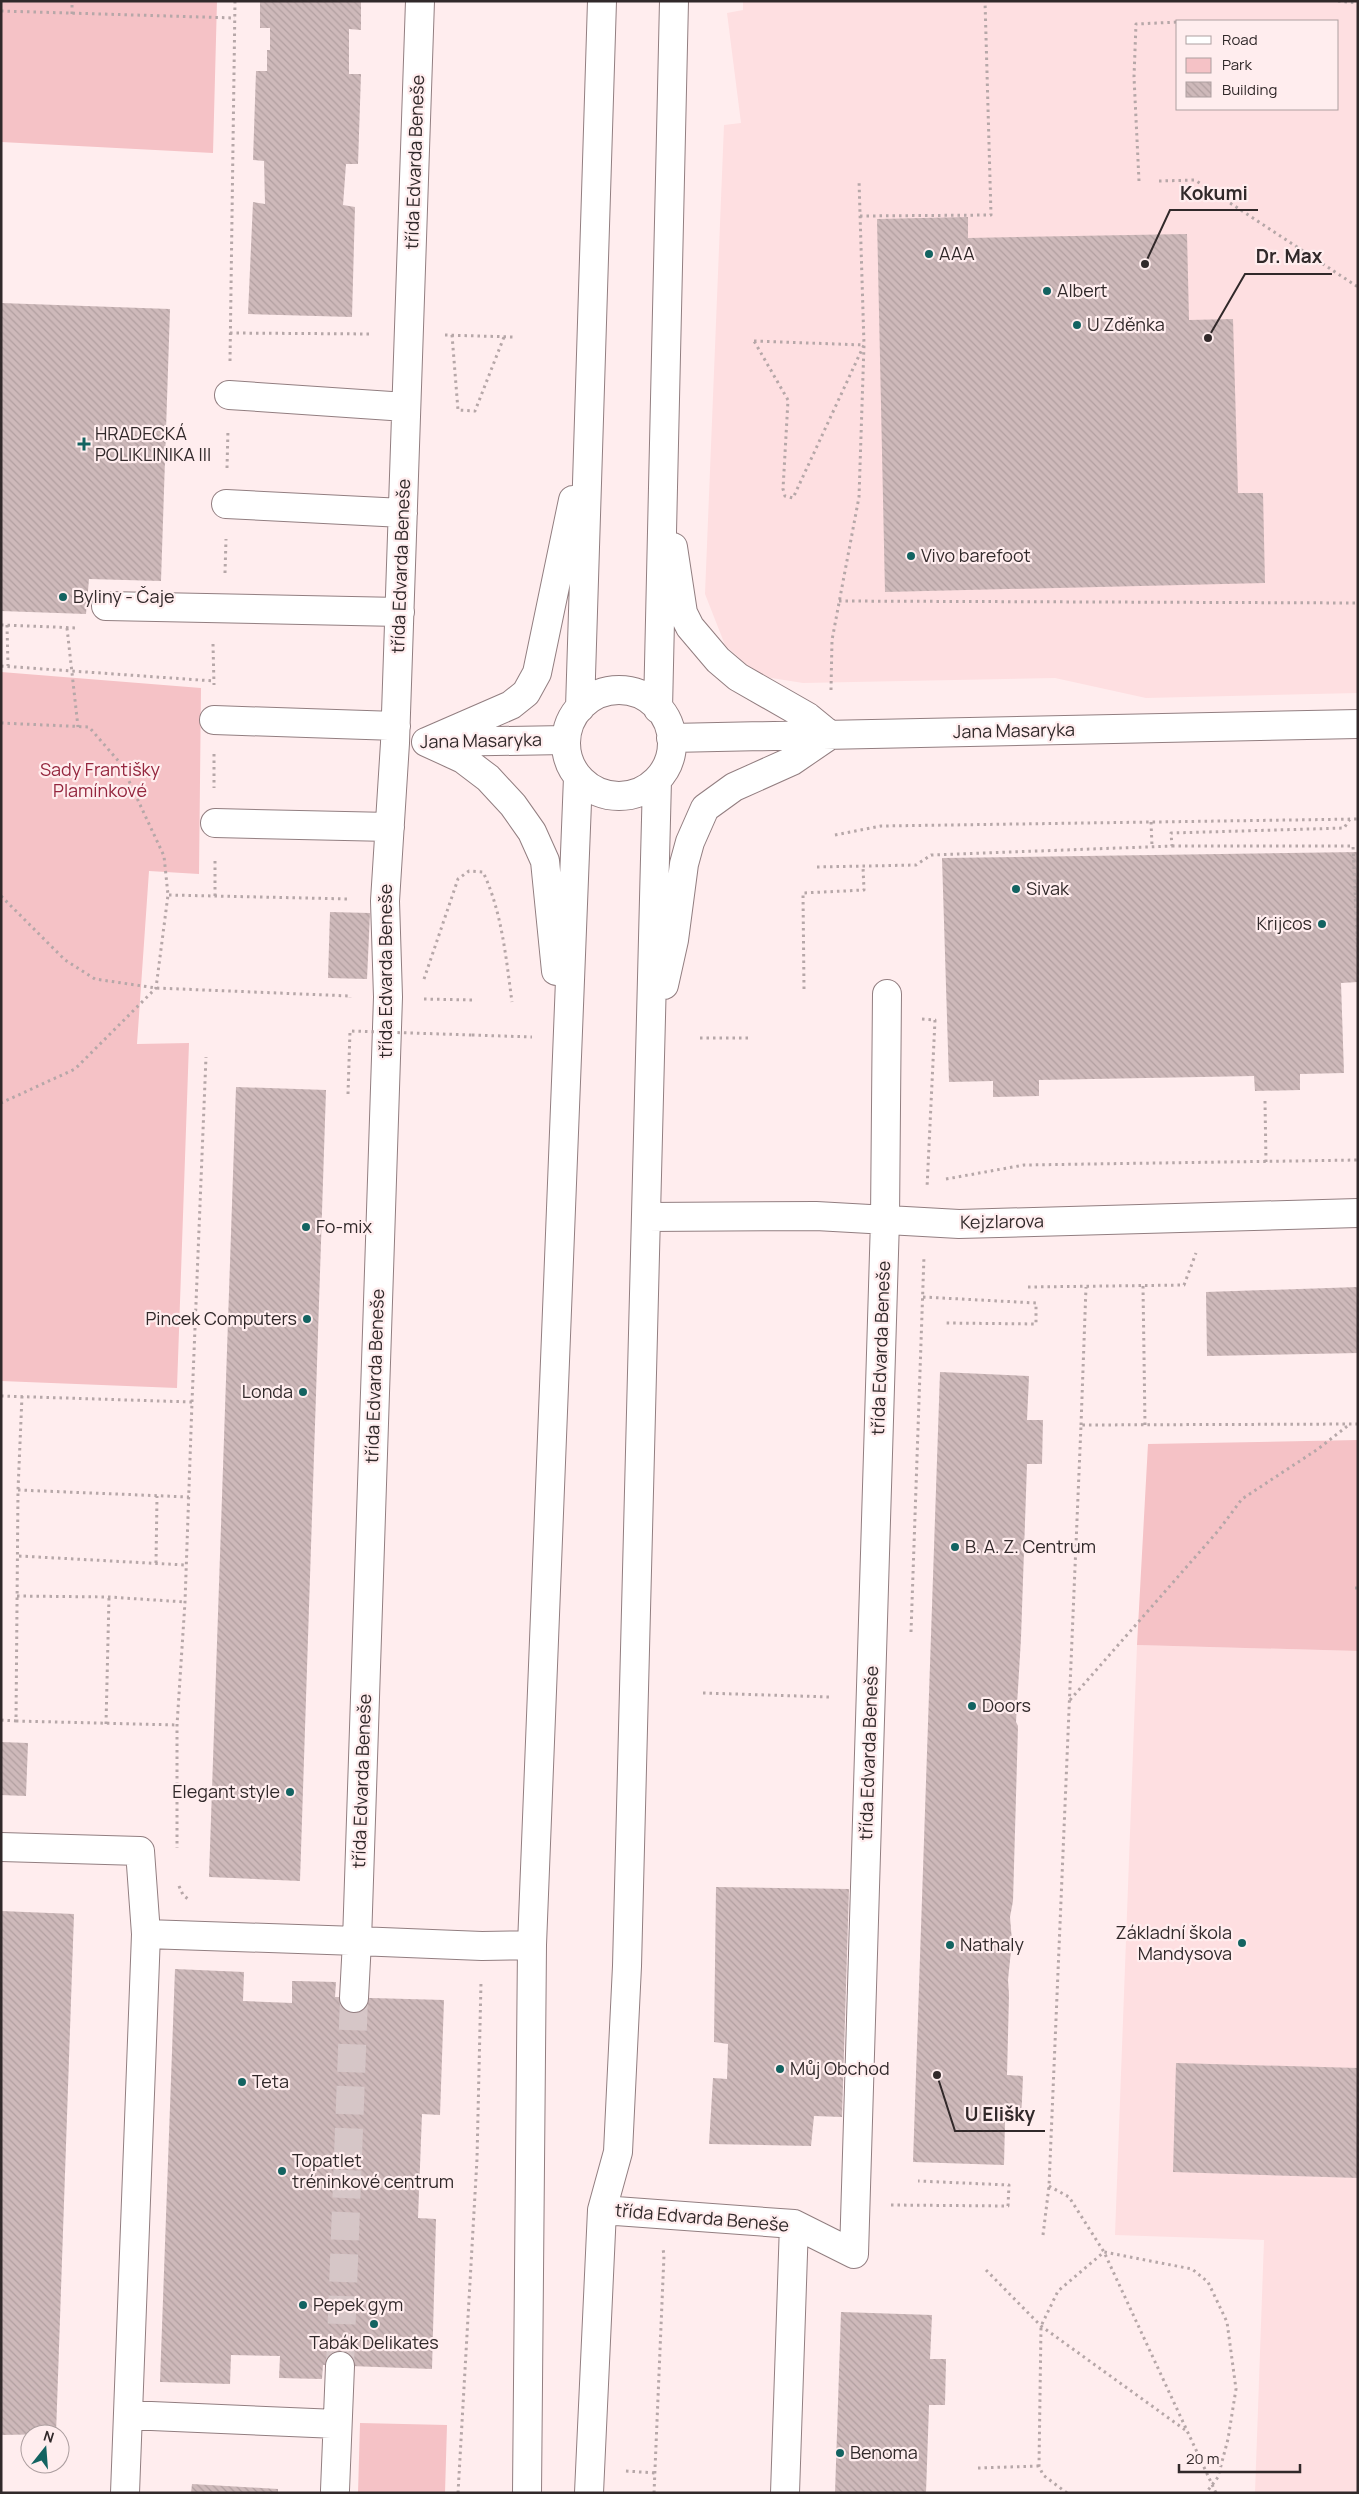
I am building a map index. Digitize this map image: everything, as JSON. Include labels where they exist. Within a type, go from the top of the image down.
[{"type":"street","name":"třída Edvarda Beneše","points":[[354,1998],[388,991],[385,901],[400,612],[420,1]]},
{"type":"street","points":[[580,708],[602,1]]},
{"type":"street","points":[[658,709],[674,1]]},
{"type":"street","points":[[229,395],[406,407]]},
{"type":"street","points":[[426,742],[511,705],[526,693],[537,673],[574,500],[587,477]]},
{"type":"street","points":[[651,1038],[674,940],[684,864],[690,842],[705,808],[734,787],[792,761],[830,735],[808,717],[738,677],[718,660],[690,627],[684,613],[663,478]]},
{"type":"street","points":[[226,504],[403,513]]},
{"type":"street","points":[[106,606],[400,612]]},
{"type":"street","points":[[618,690],[635,693],[650,700],[658,709],[662,712],[670,728],[671,738],[669,762],[657,780],[650,787],[636,794],[620,797],[604,795],[589,788],[568,762],[567,728],[575,713],[586,701],[601,693],[618,690]]},
{"type":"street","name":"Jana Masaryka","points":[[214,720],[395,734],[426,742],[566,740]]},
{"type":"street","name":"Jana Masaryka","points":[[671,738],[1358,724]]},
{"type":"street","points":[[426,742],[463,759],[488,778],[513,805],[532,832],[544,861],[559,997],[567,1037]]},
{"type":"street","points":[[527,2493],[532,1945],[578,776]]},
{"type":"street","name":"třída Edvarda Beneše","points":[[589,2493],[602,2210],[618,2152],[627,1966],[657,780]]},
{"type":"street","points":[[215,822],[390,827]]},
{"type":"street","name":"třída Edvarda Beneše","points":[[602,2210],[794,2224],[854,2254],[884,1220],[887,994]]},
{"type":"street","name":"Kejzlarova","points":[[646,1217],[816,1216],[959,1224],[1358,1213]]},
{"type":"street","points":[[1,1847],[140,1852],[146,1934],[125,2493]]},
{"type":"street","points":[[146,1934],[482,1946],[532,1945]]},
{"type":"street","points":[[785,2493],[794,2224]]},
{"type":"street","points":[[335,2490],[340,2366]]},
{"type":"street","points":[[128,2415],[337,2424]]},
{"type":"path","points":[[72,1],[72,14]]},
{"type":"path","points":[[230,328],[235,1]]},
{"type":"path","points":[[860,216],[990,215],[985,1]]},
{"type":"path","points":[[1338,1],[1358,2]]},
{"type":"path","points":[[1,11],[235,18]]},
{"type":"path","points":[[1139,181],[1134,76],[1136,24],[1176,22]]},
{"type":"path","points":[[830,735],[832,640],[859,497],[864,345],[859,180]]},
{"type":"path","points":[[1159,181],[1195,180],[1358,287]]},
{"type":"path","points":[[230,333],[409,335]]},
{"type":"path","points":[[452,335],[458,410],[475,411],[504,337]]},
{"type":"path","points":[[466,336],[514,337]]},
{"type":"path","points":[[754,341],[864,345],[793,498],[785,496],[783,489],[788,400],[754,341]]},
{"type":"path","points":[[839,601],[1358,603]]},
{"type":"path","points":[[1,625],[79,628]]},
{"type":"path","points":[[7,625],[8,666]]},
{"type":"path","points":[[67,628],[78,727]]},
{"type":"path","points":[[1,666],[214,681]]},
{"type":"path","points":[[1,723],[89,727],[121,764],[164,856],[168,895],[156,988],[75,1069],[1,1103]]},
{"type":"path","points":[[1172,846],[1171,833],[1344,828],[1350,819]]},
{"type":"path","points":[[835,835],[881,826],[1358,819]]},
{"type":"path","points":[[1151,822],[1152,846]]},
{"type":"path","points":[[817,867],[916,865],[931,855],[1152,846],[1353,846],[1356,960],[1358,960]]},
{"type":"path","points":[[804,989],[803,892],[864,890],[863,866]]},
{"type":"path","points":[[388,991],[422,985],[458,879],[469,871],[483,872],[490,888],[504,943],[512,1002]]},
{"type":"path","points":[[168,895],[385,901]]},
{"type":"path","points":[[1,896],[65,960],[95,979],[156,988],[350,996]]},
{"type":"path","points":[[388,991],[474,1000]]},
{"type":"path","points":[[348,1094],[350,1031],[567,1037]]},
{"type":"path","points":[[700,1038],[750,1038]]},
{"type":"path","points":[[177,1851],[177,1725],[186,1602],[185,1565],[206,1057]]},
{"type":"path","points":[[1265,1101],[1266,1162]]},
{"type":"path","points":[[946,1179],[1024,1165],[1358,1160]]},
{"type":"path","points":[[1028,1287],[1086,1288],[1184,1285],[1196,1253],[1205,1253]]},
{"type":"path","points":[[1143,1286],[1145,1425]]},
{"type":"path","points":[[1043,2235],[1048,2186],[1086,1288]]},
{"type":"path","points":[[923,1297],[1036,1303],[1036,1324],[946,1323]]},
{"type":"path","points":[[1,1396],[192,1402]]},
{"type":"path","points":[[16,1721],[19,1556],[18,1490],[22,1396]]},
{"type":"path","points":[[1070,1701],[1218,1530],[1242,1498],[1318,1449],[1351,1424]]},
{"type":"path","points":[[1081,1425],[1358,1424]]},
{"type":"path","points":[[18,1490],[188,1498]]},
{"type":"path","points":[[156,1563],[157,1496]]},
{"type":"path","points":[[19,1556],[185,1565]]},
{"type":"path","points":[[17,1596],[109,1597],[186,1602]]},
{"type":"path","points":[[106,1724],[109,1597]]},
{"type":"path","points":[[703,1694],[830,1697]]},
{"type":"path","points":[[1,1720],[177,1725]]},
{"type":"path","points":[[177,1880],[183,1895],[193,1903]]},
{"type":"path","points":[[458,2493],[476,2159],[482,1946]]},
{"type":"path","points":[[890,2205],[1008,2206],[1009,2186],[918,2181]]},
{"type":"path","points":[[1048,2186],[1069,2197],[1104,2252],[1216,2493]]},
{"type":"path","points":[[653,2214],[664,2255],[654,2493]]},
{"type":"path","points":[[1067,2493],[1043,2475],[1039,2466],[1041,2326],[1058,2291],[1104,2252]]},
{"type":"path","points":[[1104,2252],[1192,2269],[1208,2282],[1227,2322],[1236,2388],[1228,2439],[1218,2477],[1206,2493]]},
{"type":"path","points":[[986,2270],[1041,2326],[1189,2432]]},
{"type":"path","points":[[978,2468],[1039,2466]]},
{"type":"path","points":[[623,2471],[655,2474]]},
{"type":"shaded area","points":[[743,1],[1358,1],[1358,693],[1146,698],[1055,678],[803,683],[759,676],[725,645],[705,594],[724,125],[741,123],[727,13],[743,10]]},
{"type":"shaded area","name":"Základní škola Mandysova","points":[[1137,1645],[1358,1651],[1358,2493],[1255,2493],[1264,2240],[1115,2235]]},
{"type":"green space","points":[[1,1],[217,1],[213,153],[1,142]]},
{"type":"green space","name":"Sady Františky Plamínkové","points":[[1,672],[201,688],[199,874],[149,871],[137,1044],[189,1043],[177,1388],[1,1381]]},
{"type":"green space","points":[[1358,1440],[1358,1651],[1137,1645],[1148,1444]]},
{"type":"green space","points":[[360,2423],[447,2425],[445,2493],[358,2493]]},
{"type":"building","points":[[260,1],[361,1],[361,30],[349,29],[349,74],[361,74],[358,164],[346,164],[343,205],[355,207],[352,317],[248,314],[253,202],[265,204],[264,161],[253,160],[256,71],[267,71],[267,50],[270,50],[270,28],[260,28]]},
{"type":"building","points":[[968,217],[968,238],[1187,234],[1189,320],[1233,319],[1238,493],[1263,493],[1265,583],[885,592],[877,219]]},
{"type":"building","name":"HRADECKÁ POLIKLINIKA III","points":[[1,303],[170,309],[161,581],[89,579],[86,614],[1,611]]},
{"type":"building","points":[[1358,852],[1358,982],[1341,983],[1344,1073],[1300,1074],[1300,1090],[1255,1091],[1254,1076],[1039,1080],[1039,1096],[993,1097],[993,1081],[949,1082],[942,858]]},
{"type":"building","points":[[330,912],[370,913],[367,979],[328,978]]},
{"type":"building","points":[[236,1087],[326,1090],[300,1881],[209,1877]]},
{"type":"building","points":[[1358,1287],[1358,1353],[1207,1356],[1206,1292]]},
{"type":"building","points":[[940,1372],[1029,1376],[1027,1420],[1043,1420],[1042,1464],[1027,1464],[1016,1722],[1018,1726],[1013,1901],[1010,1917],[1012,1941],[1008,1980],[1007,2075],[1023,2076],[1021,2122],[1005,2122],[1004,2165],[913,2162]]},
{"type":"building","points":[[1,1742],[28,1743],[26,1796],[1,1795]]},
{"type":"building","points":[[716,1887],[849,1889],[842,2117],[814,2116],[811,2146],[709,2144],[713,2078],[727,2079],[728,2044],[714,2042]]},
{"type":"building","points":[[1,1911],[74,1914],[56,2424],[20,2424],[20,2435],[1,2435]]},
{"type":"building","points":[[175,1969],[244,1972],[243,2001],[292,2003],[292,1981],[336,1982],[335,1997],[444,2000],[440,2115],[422,2114],[418,2218],[436,2219],[432,2369],[323,2365],[322,2379],[279,2378],[280,2356],[231,2355],[230,2384],[160,2382]]},
{"type":"building","points":[[1176,2063],[1358,2068],[1358,2178],[1173,2172]]},
{"type":"building","points":[[841,2312],[932,2315],[930,2359],[946,2359],[945,2405],[929,2405],[926,2493],[835,2493]]},
{"type":"building","points":[[192,2484],[278,2489],[278,2493],[191,2493]]},
{"type":"tunnel","points":[[340,2366],[354,1998]]},
{"type":"place","name":"AAA","points":[[929,254]]},
{"type":"place","name":"Kokumi","points":[[1145,264]]},
{"type":"place","name":"Albert","points":[[1047,291]]},
{"type":"place","name":"U Zděnka","points":[[1077,325]]},
{"type":"place","name":"Dr. Max","points":[[1208,338]]},
{"type":"place","name":"HRADECKÁ POLIKLINIKA III","points":[[84,444]]},
{"type":"place","name":"Vivo barefoot","points":[[911,556]]},
{"type":"place","name":"Byliny - Čaje","points":[[63,597]]},
{"type":"place","name":"Sivak","points":[[1016,889]]},
{"type":"place","name":"Krijcos","points":[[1322,924]]},
{"type":"place","name":"Fo-mix","points":[[306,1227]]},
{"type":"place","name":"Pincek Computers","points":[[307,1319]]},
{"type":"place","name":"Londa","points":[[303,1392]]},
{"type":"place","name":"B. A. Z. Centrum","points":[[955,1547]]},
{"type":"place","name":"Doors","points":[[972,1706]]},
{"type":"place","name":"Elegant style","points":[[290,1792]]},
{"type":"place","name":"Základní škola Mandysova","points":[[1242,1943]]},
{"type":"place","name":"Nathaly","points":[[950,1945]]},
{"type":"place","name":"Můj Obchod","points":[[780,2069]]},
{"type":"place","name":"U Elišky","points":[[937,2075]]},
{"type":"place","name":"Teta","points":[[242,2082]]},
{"type":"place","name":"Topatlet tréninkové centrum","points":[[282,2171]]},
{"type":"place","name":"Pepek gym","points":[[303,2305]]},
{"type":"place","name":"Tabák Delikates","points":[[374,2324]]},
{"type":"place","name":"Benoma","points":[[840,2453]]}]
